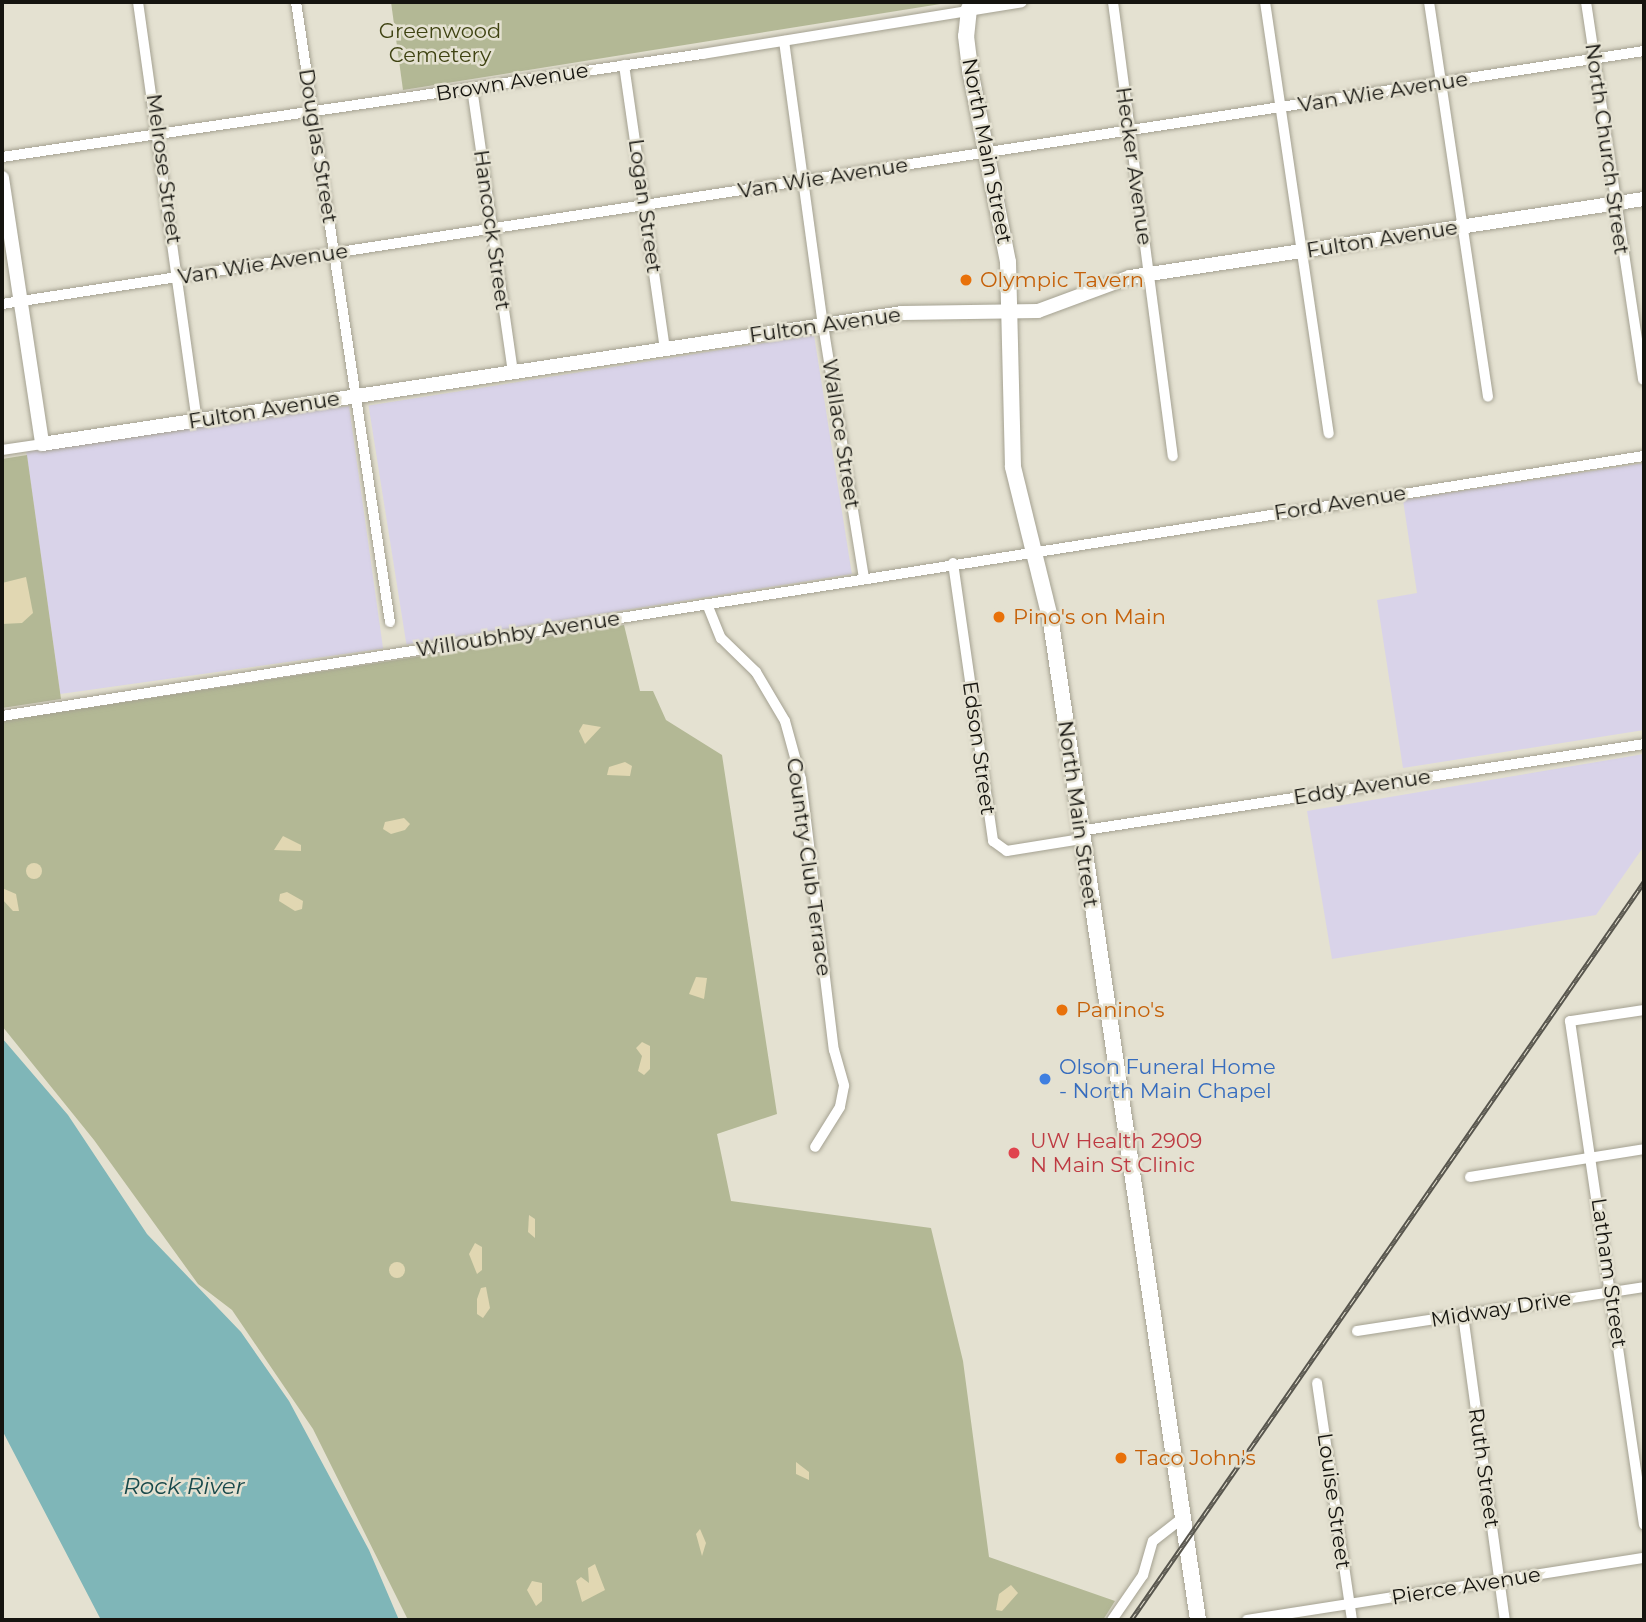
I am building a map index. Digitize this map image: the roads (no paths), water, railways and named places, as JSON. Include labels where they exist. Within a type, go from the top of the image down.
[{"type":"main road","name":"North Main Street","points":[[969,4],[967,44],[984,155],[1007,252],[1013,467],[1051,622],[1080,835],[1198,1620]]},
{"type":"street","name":"Melrose Street","points":[[138,2],[180,277],[197,420]]},
{"type":"street","name":"Douglas Street","points":[[296,2],[390,622]]},
{"type":"street","name":"Brown Avenue","points":[[2,157],[784,41],[969,4],[1022,2]]},
{"type":"street","name":"Hecker Avenue","points":[[1113,2],[1173,456]]},
{"type":"street","points":[[1265,2],[1329,433]]},
{"type":"street","points":[[1429,2],[1460,227],[1488,397]]},
{"type":"street","name":"North Church Street","points":[[1586,2],[1643,380]]},
{"type":"street","name":"Wallace Street","points":[[784,41],[823,325],[864,577]]},
{"type":"street","name":"Van Wie Avenue","points":[[2,304],[984,155],[1644,51]]},
{"type":"street","name":"Logan Street","points":[[624,65],[666,348]]},
{"type":"street","name":"Hancock Street","points":[[472,88],[513,372]]},
{"type":"street","points":[[2,177],[19,302],[43,444]]},
{"type":"street","name":"Fulton Avenue","points":[[2,450],[911,313],[1008,314],[1048,308],[1149,275],[1644,199]]},
{"type":"street","name":"Ford Avenue","points":[[1035,550],[1644,456]]},
{"type":"street","name":"Willoubhby Avenue","points":[[2,716],[1035,550]]},
{"type":"street","name":"Edson Street","points":[[953,563],[993,841],[1007,851],[1080,835]]},
{"type":"street","name":"Country Club Terrace","points":[[707,604],[721,638],[756,672],[785,721],[801,779],[817,930],[834,1050],[844,1086],[840,1107],[815,1147]]},
{"type":"street","name":"Eddy Avenue","points":[[1080,835],[1644,744]]},
{"type":"street","name":"Latham Street","points":[[1644,1010],[1570,1021],[1593,1158],[1644,1525]]},
{"type":"street","points":[[1470,1177],[1644,1149]]},
{"type":"street","name":"Midway Drive","points":[[1357,1331],[1644,1287]]},
{"type":"street","name":"Ruth Street","points":[[1464,1315],[1505,1620]]},
{"type":"street","name":"Louise Street","points":[[1317,1383],[1352,1620]]},
{"type":"street","points":[[1112,1620],[1143,1575],[1153,1541],[1182,1518]]},
{"type":"street","name":"Pierce Avenue","points":[[1247,1620],[1644,1558]]},
{"type":"water","name":"Rock River","points":[[2,1038],[68,1115],[147,1234],[241,1332],[289,1401],[369,1550],[399,1620],[101,1620],[2,1430]]},
{"type":"railway","points":[[1131,1620],[1644,882]]},
{"type":"place","name":"Olympic Tavern","points":[[966,280]]},
{"type":"place","name":"Pino's on Main","points":[[999,617]]},
{"type":"place","name":"Panino's","points":[[1062,1010]]},
{"type":"place","name":"Olson Funeral Home - North Main Chapel","points":[[1045,1079]]},
{"type":"place","name":"UW Health 2909 N Main St Clinic","points":[[1014,1153]]},
{"type":"place","name":"Taco John's","points":[[1121,1458]]},
{"type":"park label","name":"Greenwood Cemetery","points":[[440,43]]}]
